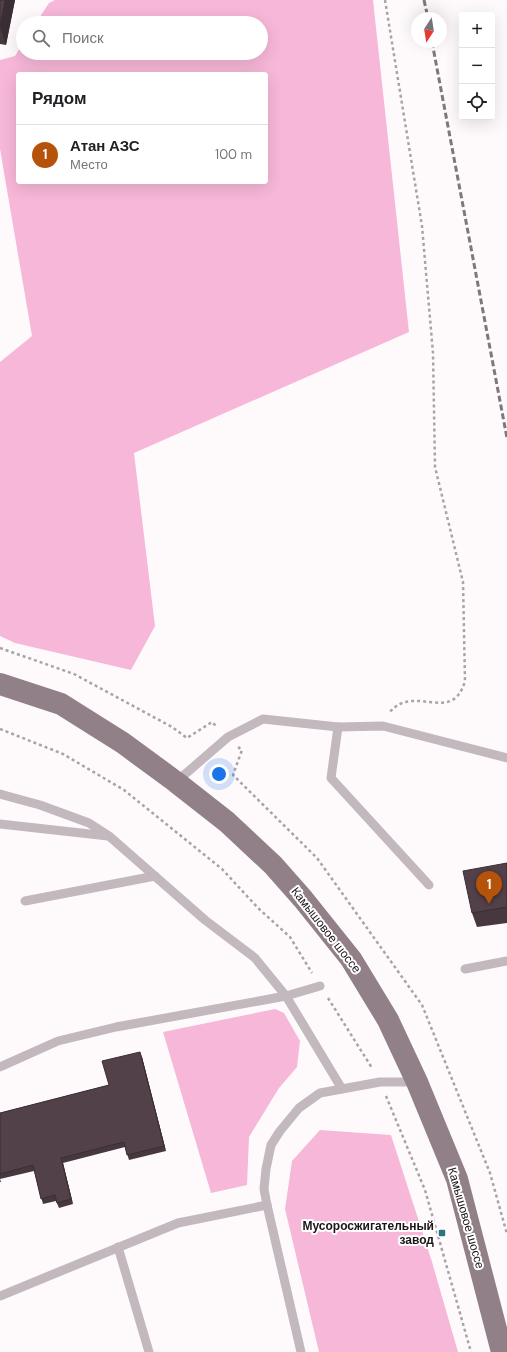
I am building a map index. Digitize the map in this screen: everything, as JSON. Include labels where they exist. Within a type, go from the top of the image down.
[{"type":"main road","name":"Камышовое шоссе","points":[[0,684],[61,704],[124,743],[176,782],[227,822],[273,865],[303,899],[351,959],[388,1020],[417,1082],[457,1179],[502,1352]]},
{"type":"lane","points":[[176,782],[228,737],[263,718],[338,726],[383,726],[507,758]]},
{"type":"lane","points":[[338,726],[331,778],[429,885]]},
{"type":"lane","points":[[0,794],[40,804],[89,823],[109,836],[205,920],[255,958],[286,996],[342,1089]]},
{"type":"lane","points":[[0,824],[109,836]]},
{"type":"lane","points":[[25,900],[155,876]]},
{"type":"lane","points":[[465,969],[507,961]]},
{"type":"lane","points":[[0,1067],[58,1041],[116,1027],[286,996],[320,986]]},
{"type":"lane","points":[[301,1352],[264,1188],[271,1145],[280,1131],[299,1108],[320,1093],[380,1082],[417,1082]]},
{"type":"lane","points":[[0,1296],[178,1223],[267,1205]]},
{"type":"lane","points":[[118,1247],[149,1352]]},
{"type":"path","points":[[383,726],[386,717],[392,709],[401,703],[410,700],[438,704],[446,703],[459,695],[465,682],[463,582],[435,467],[434,353],[422,226],[385,0]]},
{"type":"path","points":[[0,729],[63,754],[124,790],[222,869],[258,908],[290,937],[380,1082],[425,1190],[470,1352]]},
{"type":"path","points":[[490,1173],[507,1234]]},
{"type":"shaded area","points":[[55,0],[373,0],[409,332],[134,453],[155,626],[131,670],[15,643],[0,636],[0,362],[32,336],[0,149],[0,60],[15,56],[16,54],[16,60],[268,60],[268,16],[41,16],[49,3]]},
{"type":"shaded area","points":[[275,1009],[284,1013],[300,1041],[297,1067],[279,1088],[249,1137],[247,1185],[211,1193],[163,1032]]},
{"type":"shaded area","points":[[320,1130],[391,1135],[432,1262],[458,1352],[319,1352],[285,1209],[292,1161]]},
{"type":"building","points":[[0,0],[5,0],[0,27]]},
{"type":"building","points":[[507,863],[507,907],[472,913],[463,871]]},
{"type":"building","points":[[140,1052],[164,1146],[127,1155],[124,1142],[61,1158],[71,1199],[57,1203],[55,1195],[41,1199],[33,1165],[0,1174],[0,1113],[109,1085],[102,1061]]},
{"type":"railway","points":[[424,0],[427,12]]},
{"type":"railway","points":[[433,48],[507,438]]},
{"type":"place","name":"Атан АЗС","points":[[489,904]]},
{"type":"place","name":"Мусоросжигательный завод","points":[[442,1233]]}]
